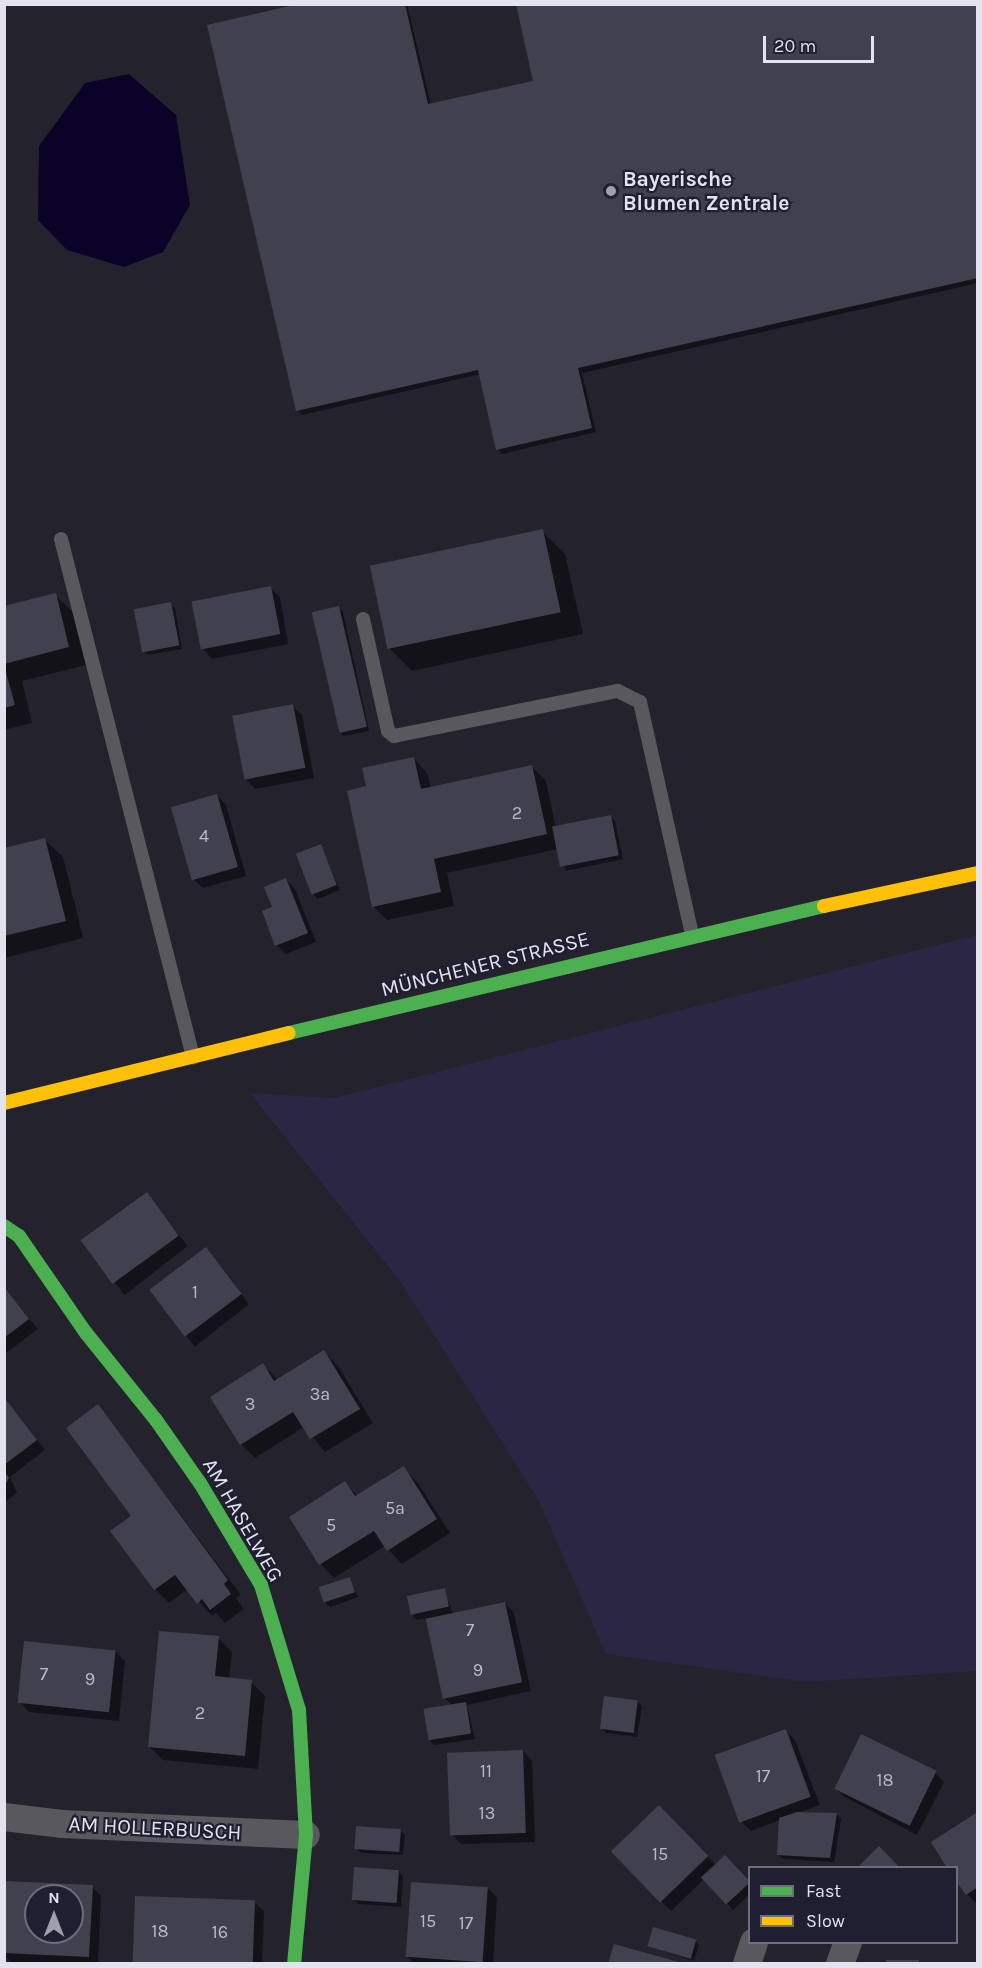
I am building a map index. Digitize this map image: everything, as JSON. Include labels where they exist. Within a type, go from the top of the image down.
[{"type":"street","name":"MÜNCHENER STRASSE","points":[[4,1103],[692,935],[978,873]]},
{"type":"street","name":"AM HASELWEG","points":[[4,1226],[20,1236],[86,1333],[156,1420],[200,1483],[261,1585],[299,1710],[306,1835],[294,1964]]},
{"type":"street","name":"AM HOLLERBUSCH","points":[[4,1817],[62,1824],[306,1835]]},
{"type":"street","points":[[747,1964],[753,1944]]},
{"type":"street","points":[[840,1964],[847,1944]]},
{"type":"lane","points":[[61,539],[193,1057]]},
{"type":"lane","points":[[363,619],[388,731],[394,736],[618,691],[640,702],[692,935]]},
{"type":"shaded area","points":[[129,74],[176,115],[190,205],[163,252],[124,267],[67,250],[38,220],[39,146],[85,83]]},
{"type":"shaded area","points":[[977,935],[977,1671],[805,1682],[606,1654],[538,1499],[400,1281],[250,1093],[334,1098]]},
{"type":"building","name":"Bayerische Blumen Zentrale","points":[[298,4],[405,4],[428,104],[533,81],[516,4],[978,4],[978,278],[578,368],[592,428],[496,450],[478,370],[296,411],[207,25]]},
{"type":"building","points":[[543,529],[561,612],[388,649],[370,566]]},
{"type":"building","points":[[271,586],[280,634],[201,650],[191,601]]},
{"type":"building","points":[[56,593],[69,647],[4,664],[4,606]]},
{"type":"building","points":[[171,602],[179,645],[142,652],[134,609]]},
{"type":"building","points":[[339,606],[367,727],[340,733],[312,612]]},
{"type":"building","points":[[4,665],[15,705],[4,708]]},
{"type":"building","points":[[293,704],[305,768],[245,780],[232,716]]},
{"type":"building","points":[[414,757],[421,789],[532,765],[547,834],[434,859],[441,892],[372,907],[347,791],[366,786],[362,768]]},
{"type":"building","points":[[217,794],[238,867],[192,880],[171,807]]},
{"type":"building","points":[[611,815],[619,855],[560,867],[552,826]]},
{"type":"building","points":[[45,838],[66,921],[4,936],[4,848]]},
{"type":"building","points":[[321,844],[337,885],[312,895],[296,854]]},
{"type":"building","points":[[286,878],[308,933],[275,946],[262,911],[272,907],[264,887]]},
{"type":"building","points":[[147,1192],[179,1236],[112,1284],[81,1240]]},
{"type":"building","points":[[206,1247],[242,1294],[185,1337],[149,1290]]},
{"type":"building","points":[[4,1287],[29,1319],[4,1338]]},
{"type":"building","points":[[324,1350],[360,1409],[310,1439],[293,1412],[240,1445],[210,1397],[263,1363],[274,1381]]},
{"type":"building","points":[[4,1397],[37,1440],[4,1465]]},
{"type":"building","points":[[98,1404],[228,1580],[224,1584],[231,1594],[210,1610],[202,1599],[197,1604],[175,1575],[154,1590],[110,1531],[131,1516],[66,1428]]},
{"type":"building","points":[[404,1466],[437,1519],[387,1551],[374,1531],[319,1565],[289,1517],[345,1481],[355,1496]]},
{"type":"building","points":[[4,1471],[9,1478],[4,1487]]},
{"type":"building","points":[[350,1577],[355,1592],[324,1602],[319,1587]]},
{"type":"building","points":[[445,1588],[449,1607],[411,1615],[407,1596]]},
{"type":"building","points":[[505,1602],[522,1682],[443,1699],[426,1619]]},
{"type":"building","points":[[159,1631],[219,1636],[215,1676],[252,1680],[245,1756],[148,1747]]},
{"type":"building","points":[[24,1641],[115,1651],[109,1712],[18,1703]]},
{"type":"building","points":[[604,1696],[638,1700],[634,1733],[600,1729]]},
{"type":"building","points":[[466,1702],[471,1734],[429,1740],[424,1709]]},
{"type":"building","points":[[786,1729],[811,1797],[739,1823],[715,1755]]},
{"type":"building","points":[[861,1734],[936,1771],[910,1826],[834,1789]]},
{"type":"building","points":[[523,1750],[526,1833],[450,1836],[447,1753]]},
{"type":"building","points":[[659,1805],[708,1856],[660,1903],[611,1852]]},
{"type":"building","points":[[797,1812],[837,1813],[830,1858],[777,1855],[779,1818]]},
{"type":"building","points":[[976,1813],[978,1887],[966,1895],[958,1884],[958,1866],[946,1866],[931,1842]]},
{"type":"building","points":[[356,1826],[401,1829],[399,1852],[354,1849]]},
{"type":"building","points":[[879,1846],[898,1866],[859,1866]]},
{"type":"building","points":[[725,1855],[748,1880],[748,1884],[726,1905],[701,1878]]},
{"type":"building","points":[[354,1867],[399,1870],[397,1903],[352,1900]]},
{"type":"building","points":[[4,1881],[71,1884],[24,1884],[24,1944],[84,1944],[84,1885],[93,1885],[89,1957],[4,1953]]},
{"type":"building","points":[[411,1882],[488,1887],[483,1962],[406,1957]]},
{"type":"building","points":[[135,1896],[255,1900],[253,1964],[133,1964]]},
{"type":"building","points":[[653,1927],[696,1939],[691,1959],[647,1946]]},
{"type":"building","points":[[614,1944],[682,1963],[682,1964],[608,1964]]},
{"type":"building","points":[[886,1960],[919,1960],[919,1964],[886,1964]]},
{"type":"traffic: fast","points":[[289,1033],[824,906]]},
{"type":"traffic: fast","points":[[4,1226],[19,1236],[86,1333],[156,1420],[200,1483],[261,1585],[299,1710],[306,1835],[294,1964]]},
{"type":"traffic: slow","points":[[824,906],[978,873]]},
{"type":"traffic: slow","points":[[4,1103],[289,1033]]},
{"type":"place","name":"Bayerische Blumen Zentrale","points":[[611,191]]}]
